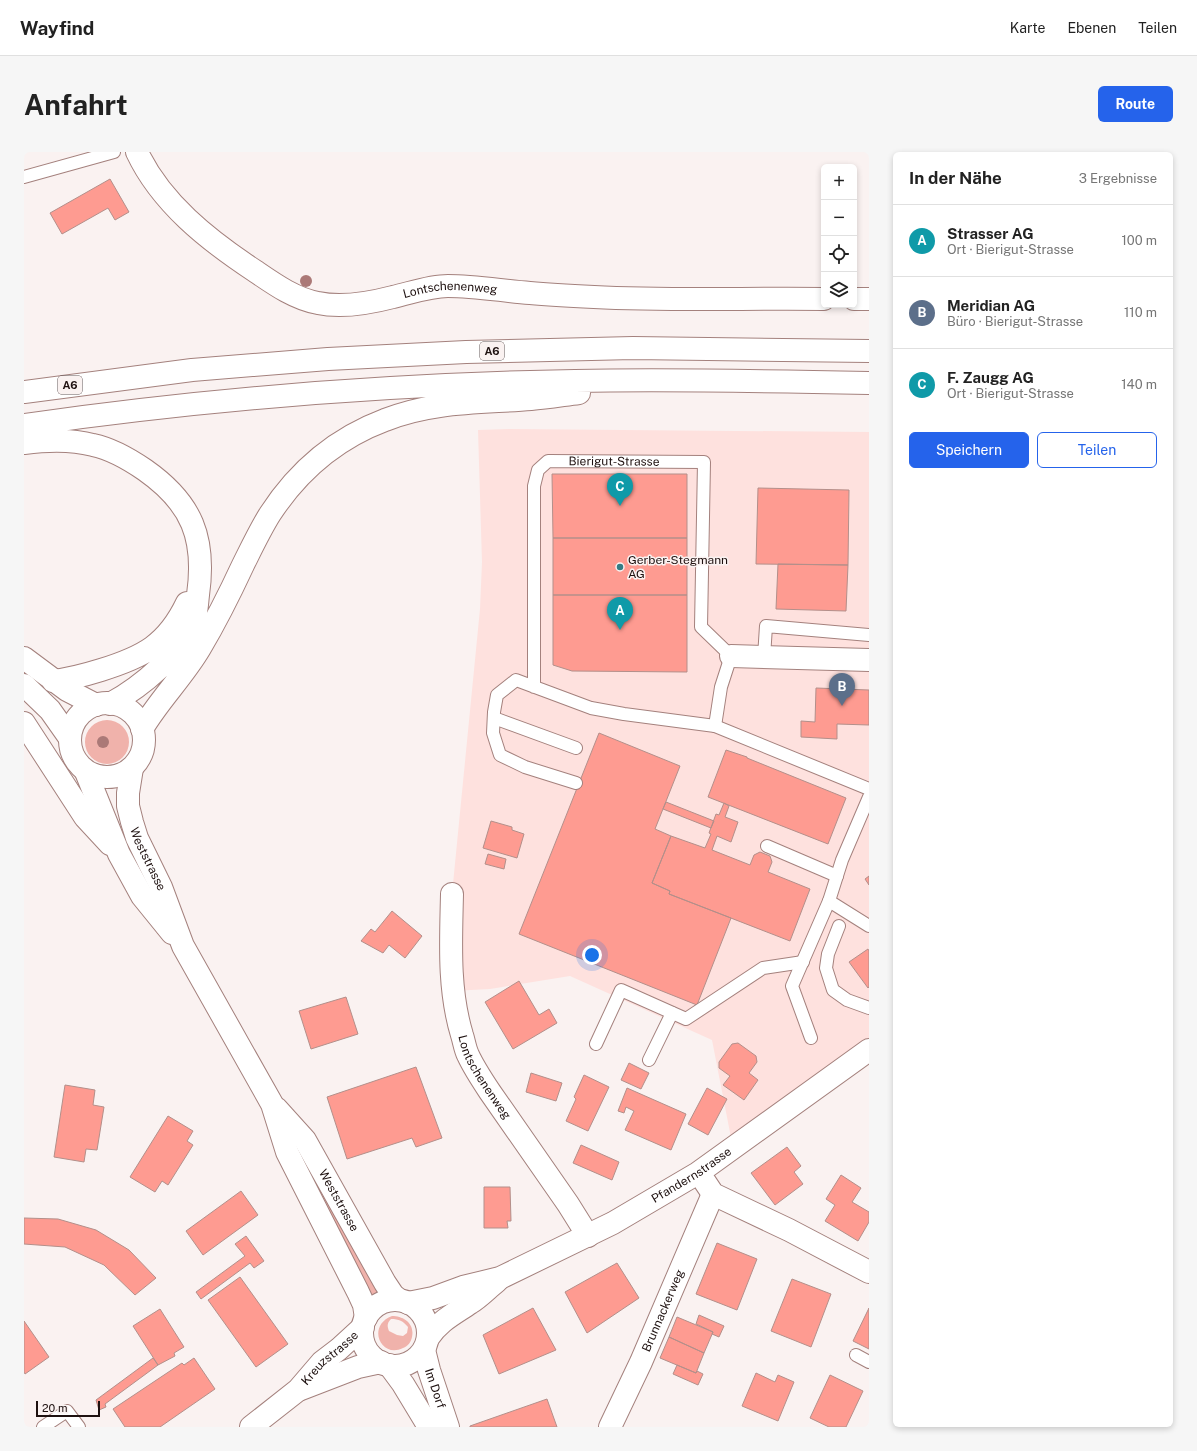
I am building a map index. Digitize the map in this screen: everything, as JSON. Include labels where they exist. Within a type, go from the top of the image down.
[{"type":"main road","name":"Lontschenenweg","points":[[137,152],[143,166],[164,194],[180,212],[203,233],[228,253],[274,284],[300,297],[317,303],[336,305],[364,302],[392,297],[420,289],[446,286],[612,298],[821,299]]},
{"type":"main road","points":[[857,299],[869,299]]},
{"type":"main road","name":"A6","points":[[24,392],[192,370],[335,359],[459,352],[633,348],[869,351]]},
{"type":"main road","points":[[24,658],[53,681],[76,696],[103,704],[122,706],[129,710],[142,729],[197,653],[259,533],[274,508],[306,470],[324,453],[343,440],[362,429],[386,419],[443,405],[531,399],[688,380]]},
{"type":"main road","points":[[24,424],[216,401],[381,388],[512,382],[688,380],[869,383]]},
{"type":"main road","points":[[24,443],[68,441],[93,445],[107,449],[122,456],[156,478],[170,490],[183,506],[192,522],[198,540],[201,559],[201,576],[195,618],[184,638],[163,664],[142,683],[122,697],[82,712],[70,729],[69,736]]},
{"type":"main road","points":[[53,681],[76,677],[128,661],[152,648],[164,638],[174,626],[201,576]]},
{"type":"main road","points":[[731,656],[869,660]]},
{"type":"main road","name":"Weststrasse","points":[[24,685],[53,714],[69,736],[73,756],[78,765],[86,772],[119,854],[142,896],[183,946]]},
{"type":"main road","name":"Weststrasse","points":[[24,723],[85,817],[119,854]]},
{"type":"main road","name":"Weststrasse","points":[[142,729],[144,739],[143,750],[139,760],[132,768],[128,793],[128,806],[137,838],[161,887],[183,946],[272,1104],[287,1152],[364,1306],[365,1322]]},
{"type":"main road","points":[[86,772],[106,778],[120,775],[132,768]]},
{"type":"main road","name":"Lontschenenweg","points":[[452,894],[452,991],[467,1054],[478,1074],[568,1204],[588,1236]]},
{"type":"main road","name":"Pfandernstrasse","points":[[404,1302],[433,1298],[463,1287],[500,1278],[588,1236],[656,1199],[698,1173],[869,1050]]},
{"type":"main road","name":"Weststrasse","points":[[272,1104],[305,1140],[385,1283],[404,1302]]},
{"type":"main road","points":[[698,1173],[713,1194],[789,1230],[869,1272]]},
{"type":"main road","name":"Brunnackerweg","points":[[610,1427],[641,1362],[713,1194]]},
{"type":"main road","name":"Pfandernstrasse","points":[[426,1344],[435,1327],[471,1302],[500,1278]]},
{"type":"main road","points":[[384,1302],[404,1302],[420,1311],[424,1317],[428,1331],[426,1344],[417,1358],[408,1363],[398,1366],[385,1364],[374,1358],[364,1344],[365,1322],[371,1311],[384,1302]]},
{"type":"main road","name":"Kreuzstrasse","points":[[251,1427],[298,1390],[322,1362],[339,1349],[365,1322]]},
{"type":"main road","name":"Im Dorf","points":[[426,1344],[429,1370],[448,1427]]},
{"type":"main road","name":"Kreuzstrasse","points":[[298,1390],[367,1364],[385,1364]]},
{"type":"main road","name":"Im Dorf","points":[[385,1364],[403,1384],[429,1427]]},
{"type":"lane","points":[[24,177],[114,152]]},
{"type":"lane","name":"Bierigut-Strasse","points":[[534,687],[534,486],[538,470],[548,461],[704,462],[701,627],[731,656]]},
{"type":"lane","points":[[764,657],[766,626],[869,635]]},
{"type":"lane","points":[[715,726],[721,687],[731,656]]},
{"type":"lane","points":[[576,783],[525,767],[500,755],[493,733],[498,695],[516,680],[591,708],[715,726],[869,789]]},
{"type":"lane","points":[[494,718],[576,748]]},
{"type":"lane","points":[[811,1038],[792,986],[829,901],[842,860],[869,797]]},
{"type":"lane","points":[[767,846],[837,876]]},
{"type":"lane","points":[[829,901],[869,926]]},
{"type":"lane","points":[[839,926],[828,954],[826,968],[833,990],[847,1000],[869,1008]]},
{"type":"lane","points":[[596,1044],[621,990],[686,1019],[763,968],[803,962]]},
{"type":"lane","points":[[649,1060],[672,1013]]},
{"type":"lane","points":[[856,1355],[869,1362]]},
{"type":"lane","points":[[43,1427],[67,1411],[79,1427]]},
{"type":"shaded area","points":[[478,430],[869,432],[869,1050],[733,1148],[712,1040],[570,976],[490,989],[452,991],[452,894],[480,609],[482,562]]},
{"type":"shaded area","points":[[107,720],[119,724],[125,730],[129,742],[125,754],[119,760],[107,764],[95,760],[89,754],[85,742],[89,730],[95,724]]},
{"type":"shaded area","points":[[286,1123],[379,1294],[373,1297],[282,1126]]},
{"type":"shaded area","points":[[392,1316],[396,1316],[404,1319],[410,1324],[412,1328],[412,1339],[408,1345],[395,1350],[388,1349],[383,1345],[378,1333],[384,1321]],"holes":[[[391,1319],[401,1321],[408,1327],[407,1333],[403,1336],[389,1331],[388,1323]]]},
{"type":"building","points":[[110,179],[129,212],[115,220],[108,208],[62,234],[50,213]]},
{"type":"building","points":[[552,474],[687,474],[687,538],[553,538]]},
{"type":"building","points":[[758,488],[849,490],[848,565],[756,564]]},
{"type":"building","name":"Gerber-Stegmann AG","points":[[553,538],[687,538],[687,595],[553,595]]},
{"type":"building","points":[[778,564],[848,565],[846,611],[776,609]]},
{"type":"building","points":[[553,595],[687,595],[687,672],[572,671],[553,665]]},
{"type":"building","points":[[816,688],[869,690],[869,725],[837,724],[837,739],[801,737],[801,721],[815,722]]},
{"type":"building","points":[[599,733],[680,766],[655,829],[671,836],[652,883],[670,891],[669,894],[731,918],[697,1005],[519,934]]},
{"type":"building","points":[[726,750],[747,757],[846,798],[828,844],[708,797]]},
{"type":"building","points":[[666,802],[714,821],[711,828],[663,809]]},
{"type":"building","points":[[724,803],[729,806],[725,817],[738,822],[731,842],[717,836],[712,850],[750,865],[754,855],[760,852],[770,856],[772,862],[768,872],[810,889],[790,941],[669,894],[670,891],[652,883],[671,836],[705,848],[711,834],[709,833],[716,814],[719,815]]},
{"type":"building","points":[[491,821],[512,827],[512,830],[524,834],[517,858],[483,848]]},
{"type":"building","points":[[488,854],[506,859],[504,869],[485,864]]},
{"type":"building","points":[[869,876],[869,885],[865,879]]},
{"type":"building","points":[[392,911],[422,936],[405,958],[389,945],[383,953],[361,941],[371,929],[375,932]]},
{"type":"building","points":[[868,949],[869,987],[868,988],[849,962]]},
{"type":"building","points":[[519,981],[539,1015],[549,1009],[557,1023],[513,1049],[485,1002]]},
{"type":"building","points":[[346,997],[358,1034],[311,1049],[299,1011]]},
{"type":"building","points":[[738,1043],[756,1056],[757,1062],[749,1073],[758,1080],[744,1100],[723,1085],[730,1076],[719,1068],[719,1062],[732,1044]]},
{"type":"building","points":[[629,1063],[649,1073],[641,1089],[621,1080]]},
{"type":"building","points":[[416,1067],[442,1138],[416,1147],[412,1138],[347,1159],[327,1097]]},
{"type":"building","points":[[531,1073],[562,1083],[556,1101],[526,1092]]},
{"type":"building","points":[[584,1075],[609,1087],[588,1131],[566,1121],[576,1099],[574,1097]]},
{"type":"building","points":[[65,1085],[95,1090],[93,1105],[104,1107],[97,1150],[86,1149],[84,1162],[54,1157]]},
{"type":"building","points":[[627,1088],[686,1114],[671,1150],[625,1130],[634,1111],[626,1107],[624,1113],[618,1111]]},
{"type":"building","points":[[707,1088],[727,1099],[708,1135],[688,1124]]},
{"type":"building","points":[[168,1116],[193,1131],[187,1141],[193,1145],[168,1185],[162,1181],[155,1192],[130,1177]]},
{"type":"building","points":[[581,1145],[619,1162],[612,1180],[573,1163]]},
{"type":"building","points":[[787,1147],[801,1166],[794,1172],[803,1184],[775,1205],[751,1173]]},
{"type":"building","points":[[841,1175],[861,1188],[852,1202],[869,1212],[869,1222],[858,1241],[825,1221],[835,1205],[826,1199]]},
{"type":"building","points":[[484,1187],[510,1187],[511,1221],[507,1221],[508,1228],[484,1228]]},
{"type":"building","points":[[241,1191],[258,1215],[203,1255],[186,1231]]},
{"type":"building","points":[[24,1218],[58,1219],[96,1230],[129,1250],[156,1278],[135,1295],[104,1265],[65,1247],[24,1244]]},
{"type":"building","points":[[246,1236],[264,1261],[254,1268],[250,1263],[201,1299],[196,1292],[245,1256],[235,1244]]},
{"type":"building","points":[[717,1243],[757,1259],[737,1310],[696,1294]]},
{"type":"building","points":[[617,1263],[639,1298],[587,1333],[565,1292]]},
{"type":"building","points":[[240,1277],[288,1344],[256,1367],[208,1300]]},
{"type":"building","points":[[792,1279],[831,1294],[811,1347],[771,1331]]},
{"type":"building","points":[[533,1308],[556,1350],[499,1374],[483,1335]]},
{"type":"building","points":[[869,1308],[869,1349],[853,1341]]},
{"type":"building","points":[[160,1309],[184,1347],[174,1353],[175,1356],[158,1365],[133,1326]]},
{"type":"building","points":[[699,1315],[724,1326],[719,1337],[712,1334],[713,1332],[696,1324]]},
{"type":"building","points":[[677,1317],[713,1332],[704,1353],[669,1337]]},
{"type":"building","points":[[24,1321],[49,1357],[25,1374],[24,1372]]},
{"type":"building","points":[[669,1337],[704,1353],[696,1373],[660,1358]]},
{"type":"building","points":[[153,1358],[158,1365],[105,1404],[106,1407],[99,1410],[96,1400]]},
{"type":"building","points":[[194,1358],[215,1389],[160,1427],[125,1427],[113,1409],[182,1363],[184,1365]]},
{"type":"building","points":[[677,1365],[696,1373],[697,1371],[703,1374],[698,1385],[673,1374]]},
{"type":"building","points":[[756,1373],[775,1382],[778,1375],[794,1382],[778,1421],[742,1406]]},
{"type":"building","points":[[830,1375],[863,1391],[846,1427],[829,1427],[810,1418]]},
{"type":"building","points":[[547,1399],[557,1427],[470,1427],[470,1426]]},
{"type":"place","name":"F. Zaugg AG","points":[[620,506]]},
{"type":"place","name":"Gerber-Stegmann AG","points":[[620,567]]},
{"type":"place","name":"Strasser AG","points":[[620,630]]},
{"type":"place","name":"Meridian AG","points":[[842,706]]}]
